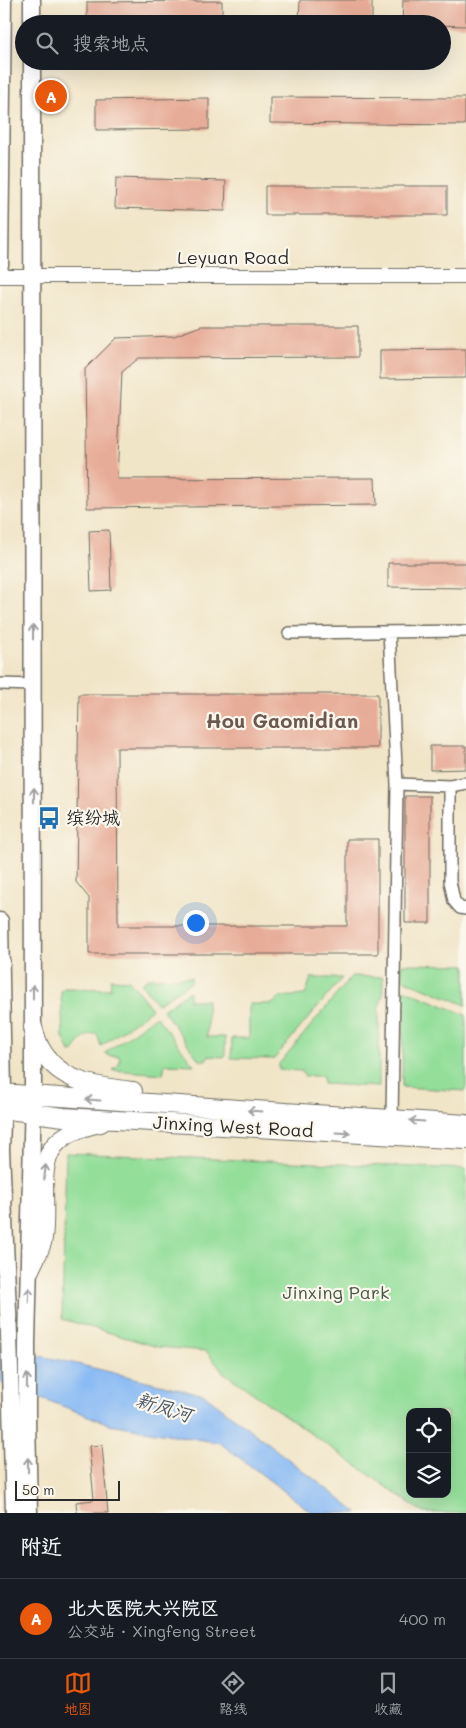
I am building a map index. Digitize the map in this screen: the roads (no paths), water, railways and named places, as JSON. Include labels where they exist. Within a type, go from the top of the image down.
[{"type":"main road","points":[[0,265],[3,0]]},
{"type":"main road","points":[[32,0],[32,15]]},
{"type":"main road","points":[[14,1513],[19,1416],[27,1344],[33,1104],[32,70]]},
{"type":"main road","points":[[0,921],[2,1193],[9,1334],[29,1513]]},
{"type":"main road","points":[[33,1027],[40,1048],[47,1058],[76,1081],[95,1086],[168,1096],[193,1107]]},
{"type":"main road","name":"Jinxing West Road","points":[[1,1101],[33,1104],[193,1107],[466,1124]]},
{"type":"main road","name":"Jinxing West Road","points":[[33,1104],[64,1116],[466,1140]]},
{"type":"main road","points":[[30,1270],[43,1240],[46,1160],[56,1143],[72,1132],[93,1125],[119,1120]]},
{"type":"street","name":"Leyuan Road","points":[[0,276],[466,276]]},
{"type":"street","points":[[289,633],[466,631]]},
{"type":"street","points":[[389,632],[397,784],[392,1120]]},
{"type":"street","points":[[0,684],[34,685]]},
{"type":"street","points":[[397,784],[450,786],[466,783]]},
{"type":"street","points":[[450,786],[450,881],[454,901],[460,908],[466,909]]},
{"type":"water","name":"新凤河","points":[[0,1348],[60,1360],[205,1395],[358,1513],[313,1513],[220,1443],[109,1424],[0,1382]]},
{"type":"place","name":"北大医院大兴院区","points":[[51,96]]},
{"type":"place","name":"缤纷城","points":[[49,818]]},
{"type":"district","name":"Hou Gaomidian","points":[[282,721]]},
{"type":"park label","name":"Jinxing Park","points":[[336,1293]]}]
